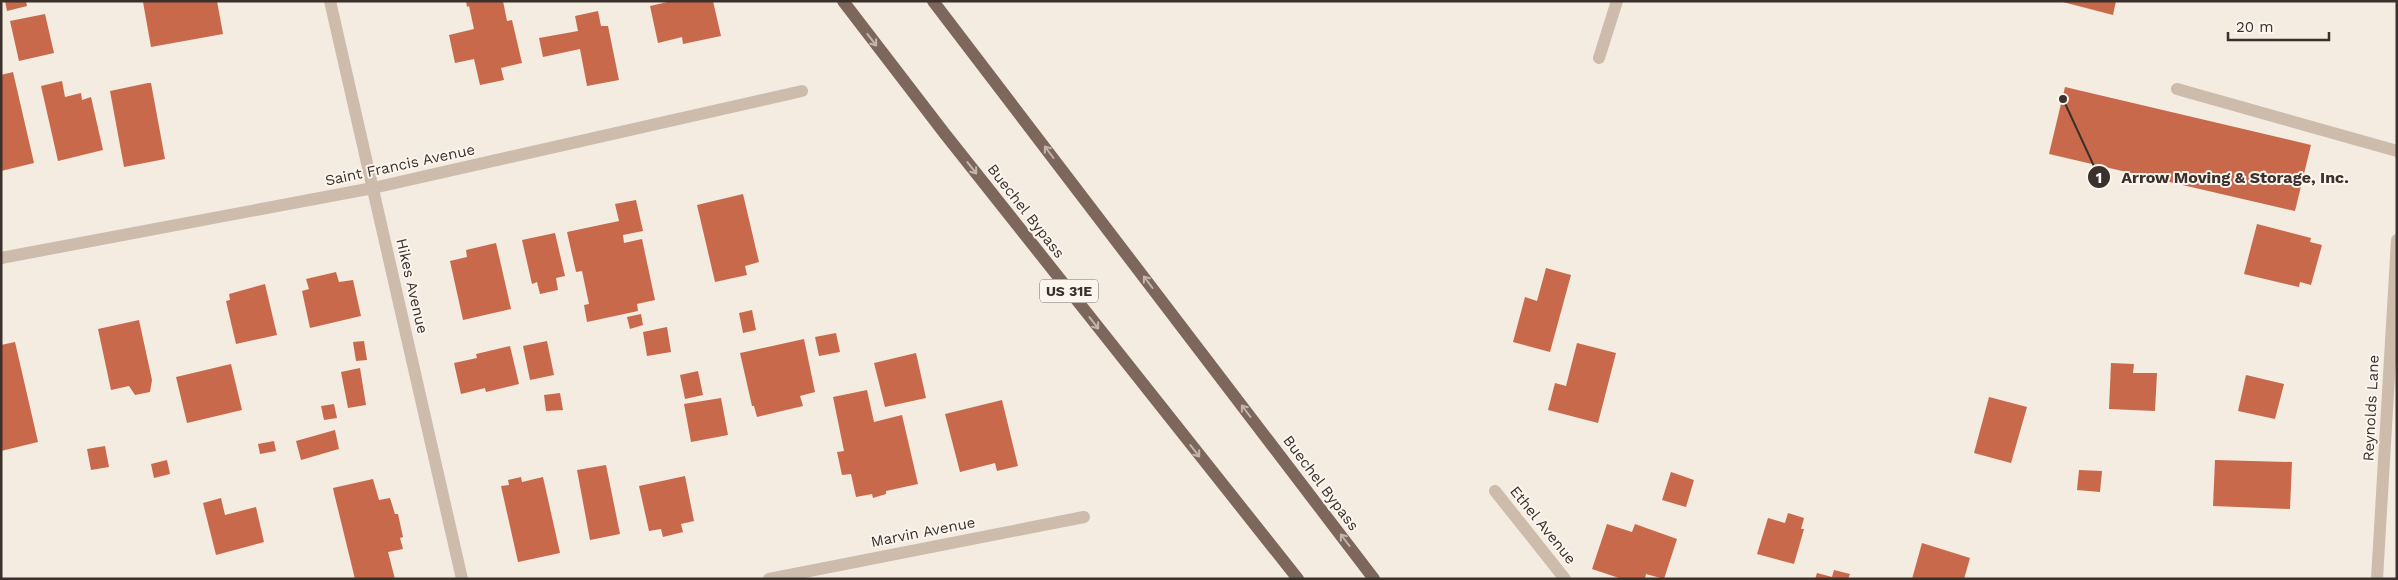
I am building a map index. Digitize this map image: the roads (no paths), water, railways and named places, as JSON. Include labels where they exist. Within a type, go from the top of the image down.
[{"type":"main road","name":"Buechel Bypass","points":[[843,1],[951,142],[1298,579]]},
{"type":"main road","name":"Buechel Bypass","points":[[933,1],[1374,579]]},
{"type":"street","name":"Hikes Avenue","points":[[330,1],[462,579]]},
{"type":"street","points":[[1599,58],[1617,1]]},
{"type":"street","points":[[2177,89],[2397,151]]},
{"type":"street","name":"Saint Francis Avenue","points":[[1,258],[373,188],[802,91]]},
{"type":"street","name":"Reynolds Lane","points":[[2377,579],[2392,409],[2397,240]]},
{"type":"street","name":"Ethel Avenue","points":[[1496,491],[1565,579]]},
{"type":"street","name":"Marvin Avenue","points":[[769,579],[1084,516]]},
{"type":"place","name":"Arrow Moving & Storage, Inc.","points":[[2063,99]]}]
